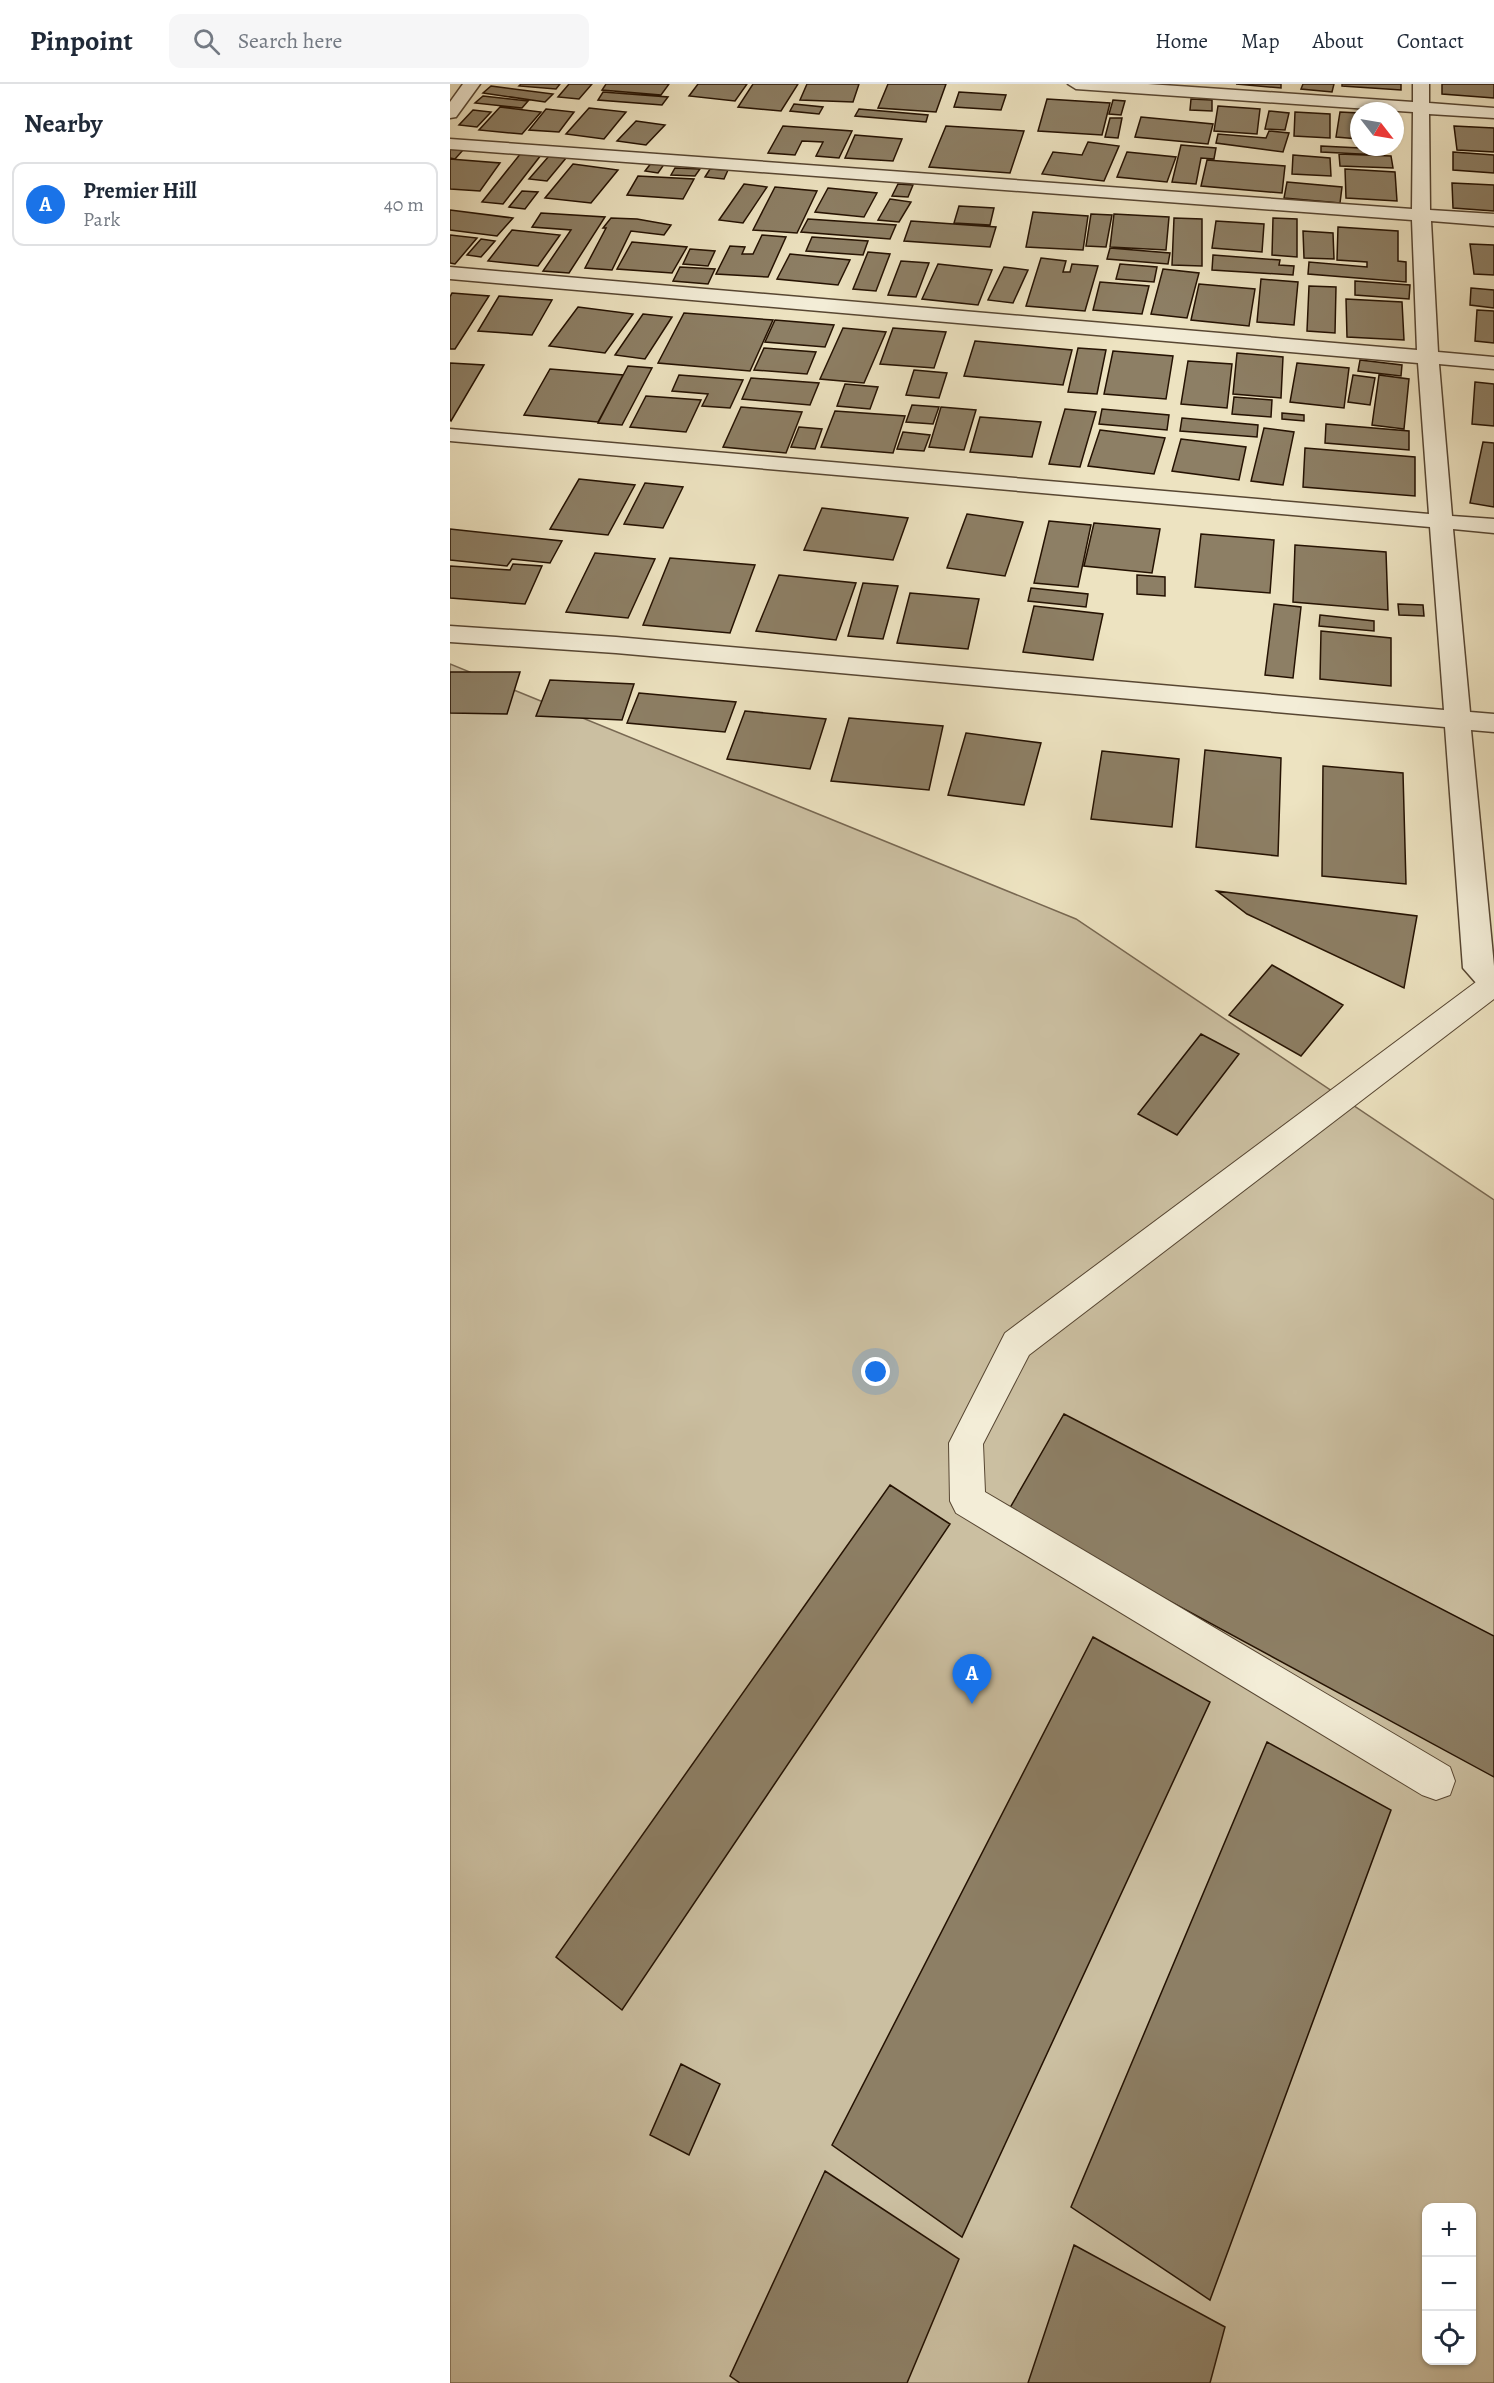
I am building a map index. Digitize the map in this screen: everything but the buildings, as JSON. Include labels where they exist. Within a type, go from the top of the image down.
[{"type":"street","points":[[450,112],[472,84]]},
{"type":"street","points":[[1076,84],[1494,113]]},
{"type":"street","points":[[1421,84],[1421,215],[1428,358],[1440,521],[1478,968],[1494,984]]},
{"type":"street","points":[[450,144],[1494,220]]},
{"type":"street","points":[[450,273],[1494,363]]},
{"type":"street","points":[[450,435],[1494,526]]},
{"type":"street","points":[[450,634],[616,645],[1494,723]]},
{"type":"lane","points":[[1436,1781],[968,1501],[966,1443],[1017,1344],[1494,984]]},
{"type":"shaded area","points":[[450,664],[1076,919],[1494,1200],[1494,2383],[450,2383]]},
{"type":"place","name":"Premier Hill","points":[[972,1704]]}]
